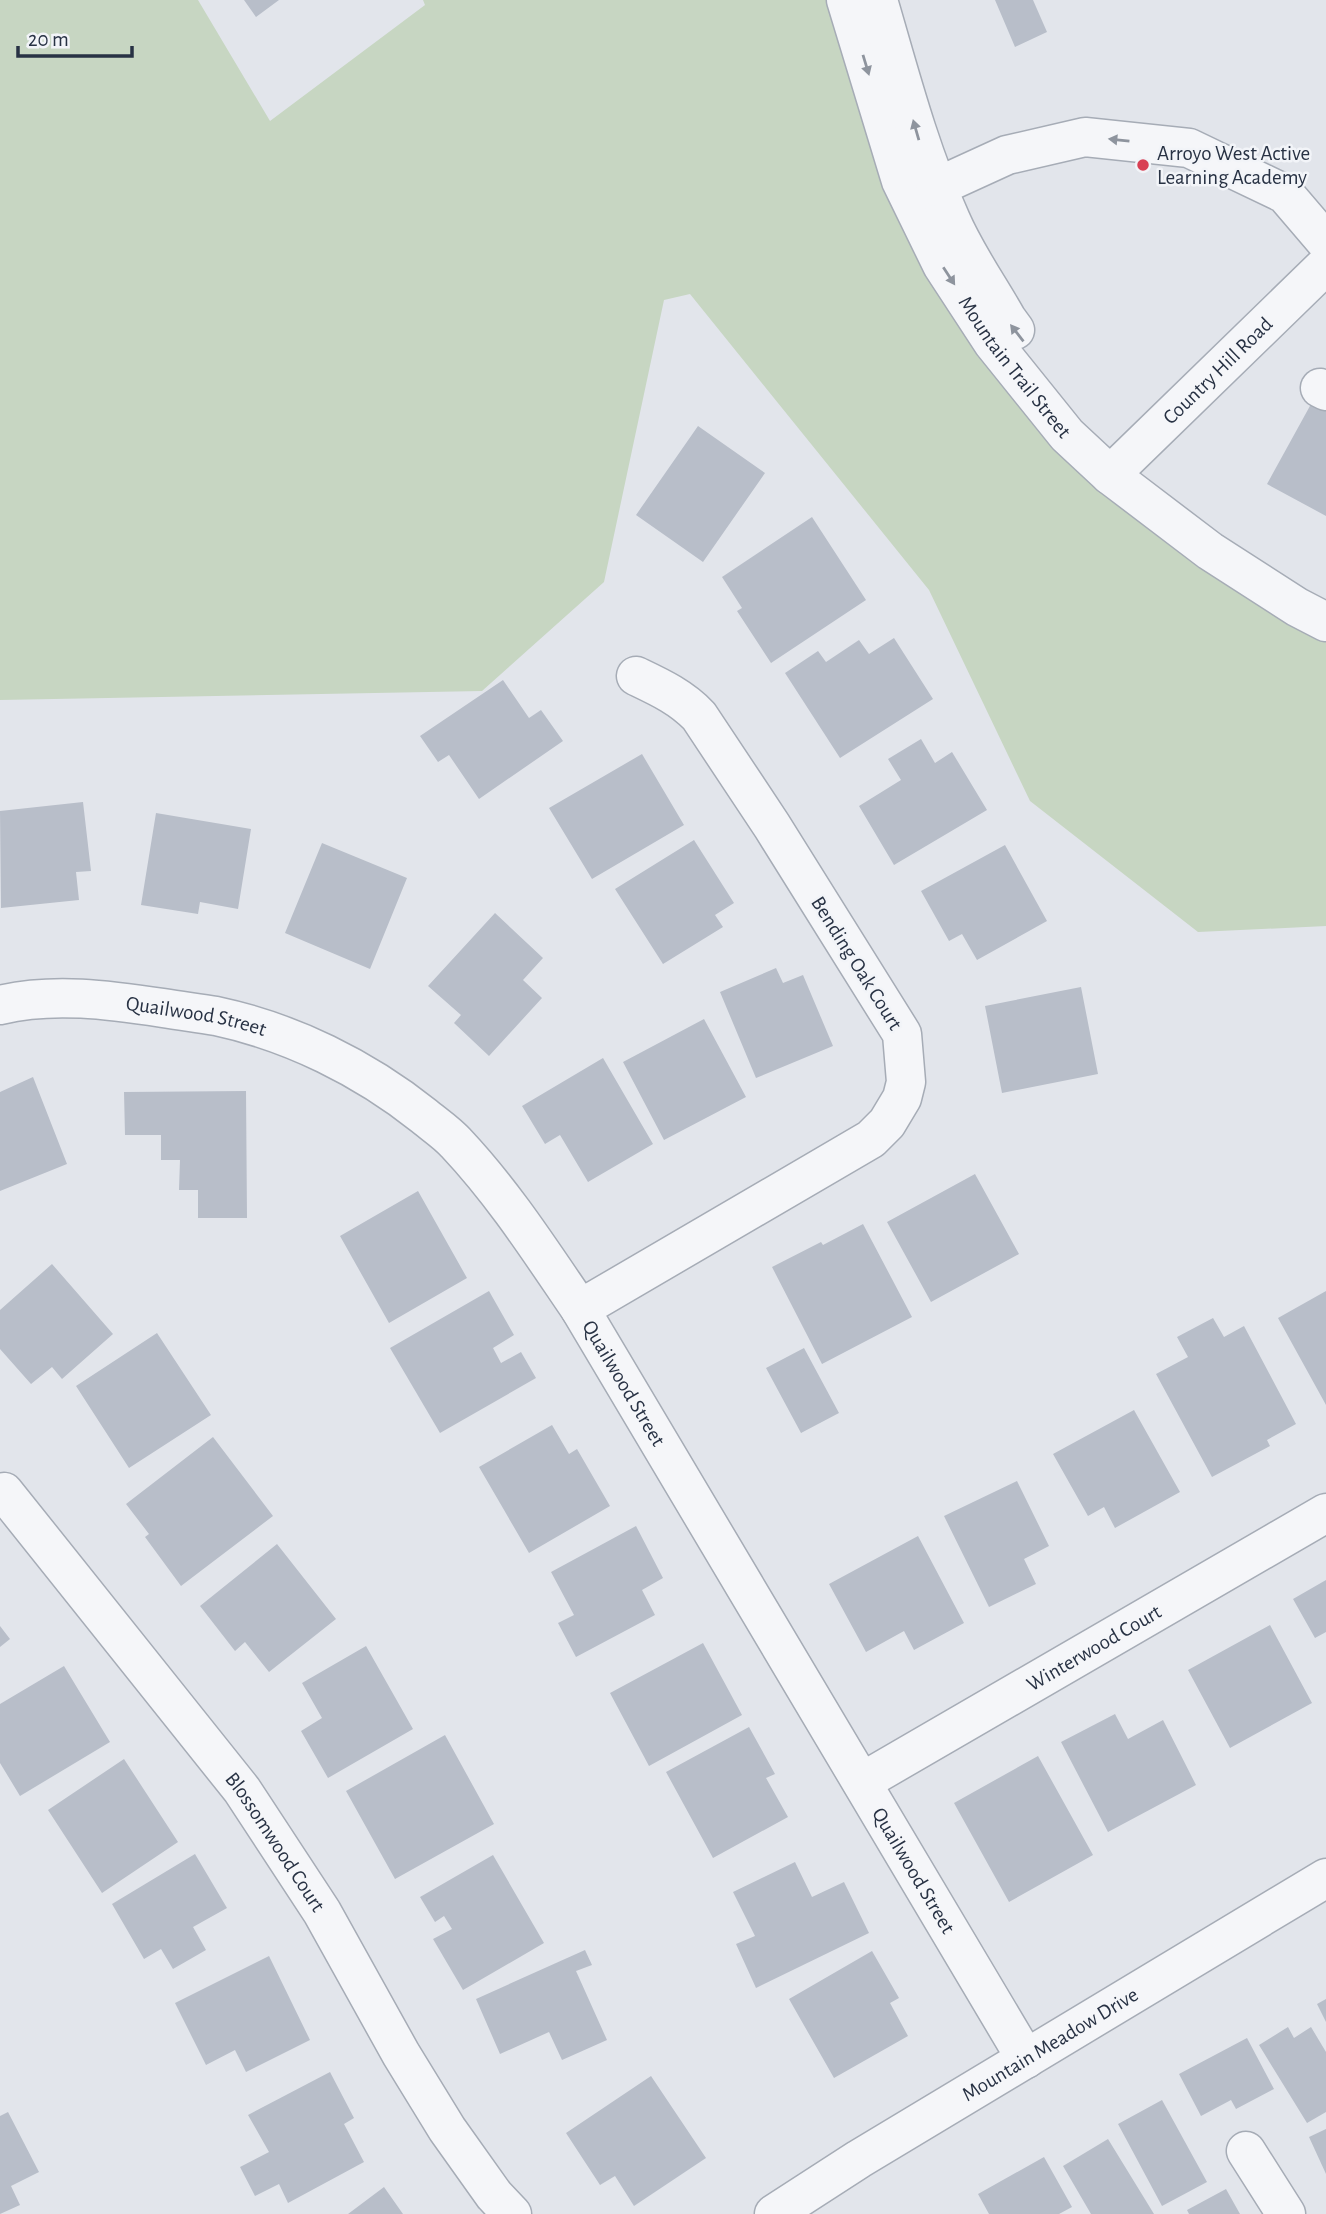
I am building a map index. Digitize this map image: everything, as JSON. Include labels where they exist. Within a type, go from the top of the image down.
[{"type":"street","name":"Mountain Trail Street","points":[[846,0],[901,181],[942,265],[993,343],[1059,425],[1277,573],[1326,597]]},
{"type":"street","name":"Mountain Trail Street","points":[[878,0],[920,146],[953,224],[1007,319],[1118,467],[1210,551],[1297,607],[1326,622]]},
{"type":"street","points":[[937,187],[1007,155],[1085,137],[1189,148],[1285,194],[1326,242]]},
{"type":"street","name":"Country Hill Road","points":[[1118,467],[1326,265]]},
{"type":"street","name":"Bending Oak Court","points":[[580,1309],[871,1139],[887,1123],[902,1098],[906,1082],[902,1034],[699,716],[689,705],[666,690],[636,676]]},
{"type":"street","name":"Quailwood Street","points":[[0,1005],[81,999],[117,1001],[216,1016],[291,1038],[365,1075],[397,1095],[455,1141],[509,1204],[580,1309],[1026,2059]]},
{"type":"street","name":"Blossomwood Court","points":[[4,1492],[242,1790],[322,1912],[401,2054],[447,2129],[494,2195],[512,2214]]},
{"type":"street","name":"Winterwood Court","points":[[862,1782],[1326,1514]]},
{"type":"street","name":"Mountain Meadow Drive","points":[[774,2214],[859,2159],[1326,1878]]},
{"type":"street","points":[[1246,2151],[1286,2214]]},
{"type":"green space","points":[[0,0],[198,0],[270,121],[425,5],[423,0],[846,0],[901,181],[1067,435],[1326,622],[1326,926],[1198,932],[1030,801],[929,590],[690,294],[664,300],[604,582],[482,691],[0,700]]},
{"type":"building","points":[[244,0],[279,0],[256,17]]},
{"type":"building","points":[[995,0],[1033,0],[1047,32],[1015,47]]},
{"type":"building","points":[[1316,395],[1326,401],[1326,516],[1267,484]]},
{"type":"building","points":[[698,426],[765,473],[703,562],[636,515]]},
{"type":"building","points":[[812,517],[866,600],[771,663],[737,611],[742,608],[722,577]]},
{"type":"building","points":[[894,638],[933,699],[840,758],[785,673],[818,651],[826,662],[859,640],[869,654]]},
{"type":"building","points":[[503,680],[529,718],[541,710],[563,741],[479,799],[449,755],[438,762],[420,736]]},
{"type":"building","points":[[921,739],[935,763],[952,752],[987,810],[894,865],[859,806],[901,780],[888,759]]},
{"type":"building","points":[[642,754],[684,825],[592,879],[549,808]]},
{"type":"building","points":[[83,802],[91,871],[76,872],[79,900],[1,908],[0,811]]},
{"type":"building","points":[[156,813],[251,829],[238,909],[200,902],[198,914],[141,905]]},
{"type":"building","points":[[694,840],[734,903],[715,915],[723,927],[663,964],[615,889]]},
{"type":"building","points":[[322,843],[407,878],[370,969],[285,933]]},
{"type":"building","points":[[1005,845],[1047,921],[977,960],[962,934],[949,941],[921,891]]},
{"type":"building","points":[[495,913],[543,958],[523,980],[542,998],[489,1056],[454,1023],[461,1015],[428,986]]},
{"type":"building","points":[[776,968],[783,983],[803,975],[833,1046],[756,1078],[720,992]]},
{"type":"building","points":[[1081,987],[1098,1074],[1002,1093],[985,1006]]},
{"type":"building","points":[[704,1019],[746,1097],[664,1140],[623,1062]]},
{"type":"building","points":[[603,1058],[653,1144],[588,1182],[560,1135],[545,1144],[522,1106]]},
{"type":"building","points":[[33,1077],[67,1164],[0,1191],[0,1092]]},
{"type":"building","points":[[246,1091],[247,1218],[198,1218],[198,1190],[179,1190],[180,1160],[161,1160],[161,1135],[125,1135],[124,1092]]},
{"type":"building","points":[[975,1174],[1019,1254],[931,1302],[887,1222]]},
{"type":"building","points":[[418,1191],[467,1278],[389,1323],[340,1236]]},
{"type":"building","points":[[863,1224],[912,1317],[822,1364],[772,1267]]},
{"type":"building","points":[[52,1264],[113,1334],[62,1379],[52,1367],[31,1384],[0,1349],[0,1310]]},
{"type":"building","points":[[489,1291],[514,1335],[493,1348],[501,1363],[521,1352],[536,1378],[440,1433],[390,1348]]},
{"type":"building","points":[[1326,1291],[1326,1405],[1278,1318]]},
{"type":"building","points":[[1213,1318],[1224,1337],[1244,1326],[1296,1424],[1267,1440],[1270,1446],[1212,1477],[1156,1374],[1188,1357],[1177,1337]]},
{"type":"building","points":[[157,1333],[211,1415],[129,1468],[76,1386]]},
{"type":"building","points":[[804,1348],[839,1413],[801,1433],[766,1368]]},
{"type":"building","points":[[1134,1410],[1180,1492],[1115,1528],[1104,1507],[1088,1516],[1053,1454]]},
{"type":"building","points":[[552,1425],[569,1454],[577,1449],[610,1506],[529,1553],[479,1467]]},
{"type":"building","points":[[213,1437],[273,1516],[181,1586],[145,1537],[149,1534],[126,1504]]},
{"type":"building","points":[[1017,1481],[1049,1546],[1024,1559],[1036,1584],[989,1607],[944,1516]]},
{"type":"building","points":[[636,1526],[663,1578],[642,1590],[655,1615],[576,1657],[558,1623],[574,1615],[551,1572]]},
{"type":"building","points":[[918,1536],[964,1623],[914,1650],[904,1631],[866,1652],[829,1584]]},
{"type":"building","points":[[277,1544],[336,1619],[269,1672],[245,1642],[235,1651],[200,1606]]},
{"type":"building","points":[[1326,1580],[1326,1632],[1315,1638],[1293,1599]]},
{"type":"building","points":[[1270,1625],[1312,1703],[1230,1748],[1188,1670]]},
{"type":"building","points":[[0,1626],[10,1639],[0,1647]]},
{"type":"building","points":[[703,1643],[742,1715],[649,1766],[610,1693]]},
{"type":"building","points":[[366,1646],[413,1729],[328,1778],[301,1731],[322,1718],[302,1683]]},
{"type":"building","points":[[64,1666],[110,1742],[20,1796],[0,1763],[0,1704]]},
{"type":"building","points":[[1115,1714],[1128,1739],[1163,1720],[1196,1785],[1108,1832],[1061,1742]]},
{"type":"building","points":[[749,1727],[775,1774],[766,1778],[788,1817],[713,1858],[666,1772]]},
{"type":"building","points":[[445,1735],[494,1824],[395,1879],[346,1791]]},
{"type":"building","points":[[1038,1756],[1093,1855],[1009,1902],[954,1803]]},
{"type":"building","points":[[124,1759],[178,1842],[102,1893],[48,1810]]},
{"type":"building","points":[[195,1854],[227,1908],[193,1927],[206,1950],[173,1969],[161,1949],[144,1959],[112,1904]]},
{"type":"building","points":[[493,1855],[544,1943],[463,1990],[433,1939],[452,1929],[444,1916],[435,1922],[420,1897]]},
{"type":"building","points":[[795,1862],[812,1897],[844,1882],[869,1933],[756,1988],[736,1944],[755,1936],[733,1892]]},
{"type":"building","points":[[585,1950],[592,1965],[576,1971],[607,2040],[562,2060],[549,2032],[500,2054],[476,1999]]},
{"type":"building","points":[[872,1951],[899,1998],[890,2003],[908,2036],[834,2078],[789,1999]]},
{"type":"building","points":[[269,1956],[310,2040],[246,2072],[235,2050],[206,2065],[175,2003]]},
{"type":"building","points":[[1326,1999],[1326,2022],[1317,2004]]},
{"type":"building","points":[[1288,2027],[1294,2038],[1311,2027],[1326,2052],[1326,2112],[1307,2123],[1259,2045]]},
{"type":"building","points":[[1247,2038],[1274,2089],[1236,2109],[1231,2100],[1201,2116],[1179,2074]]},
{"type":"building","points":[[330,2072],[354,2118],[344,2124],[364,2162],[288,2203],[279,2184],[255,2196],[240,2167],[269,2152],[248,2115]]},
{"type":"building","points":[[651,2076],[706,2158],[634,2206],[615,2176],[600,2185],[566,2133]]},
{"type":"building","points":[[1162,2100],[1207,2182],[1162,2206],[1118,2124]]},
{"type":"building","points":[[8,2112],[39,2172],[11,2186],[20,2205],[0,2214],[0,2116]]},
{"type":"building","points":[[1326,2129],[1326,2174],[1309,2137]]},
{"type":"building","points":[[1108,2139],[1154,2214],[1091,2214],[1063,2166]]},
{"type":"building","points":[[1044,2157],[1072,2207],[1059,2214],[989,2214],[978,2194]]},
{"type":"building","points":[[384,2187],[403,2214],[348,2214]]},
{"type":"building","points":[[1226,2189],[1240,2214],[1189,2214],[1187,2210]]},
{"type":"place","name":"Arroyo West Active Learning Academy","points":[[1143,165]]}]
